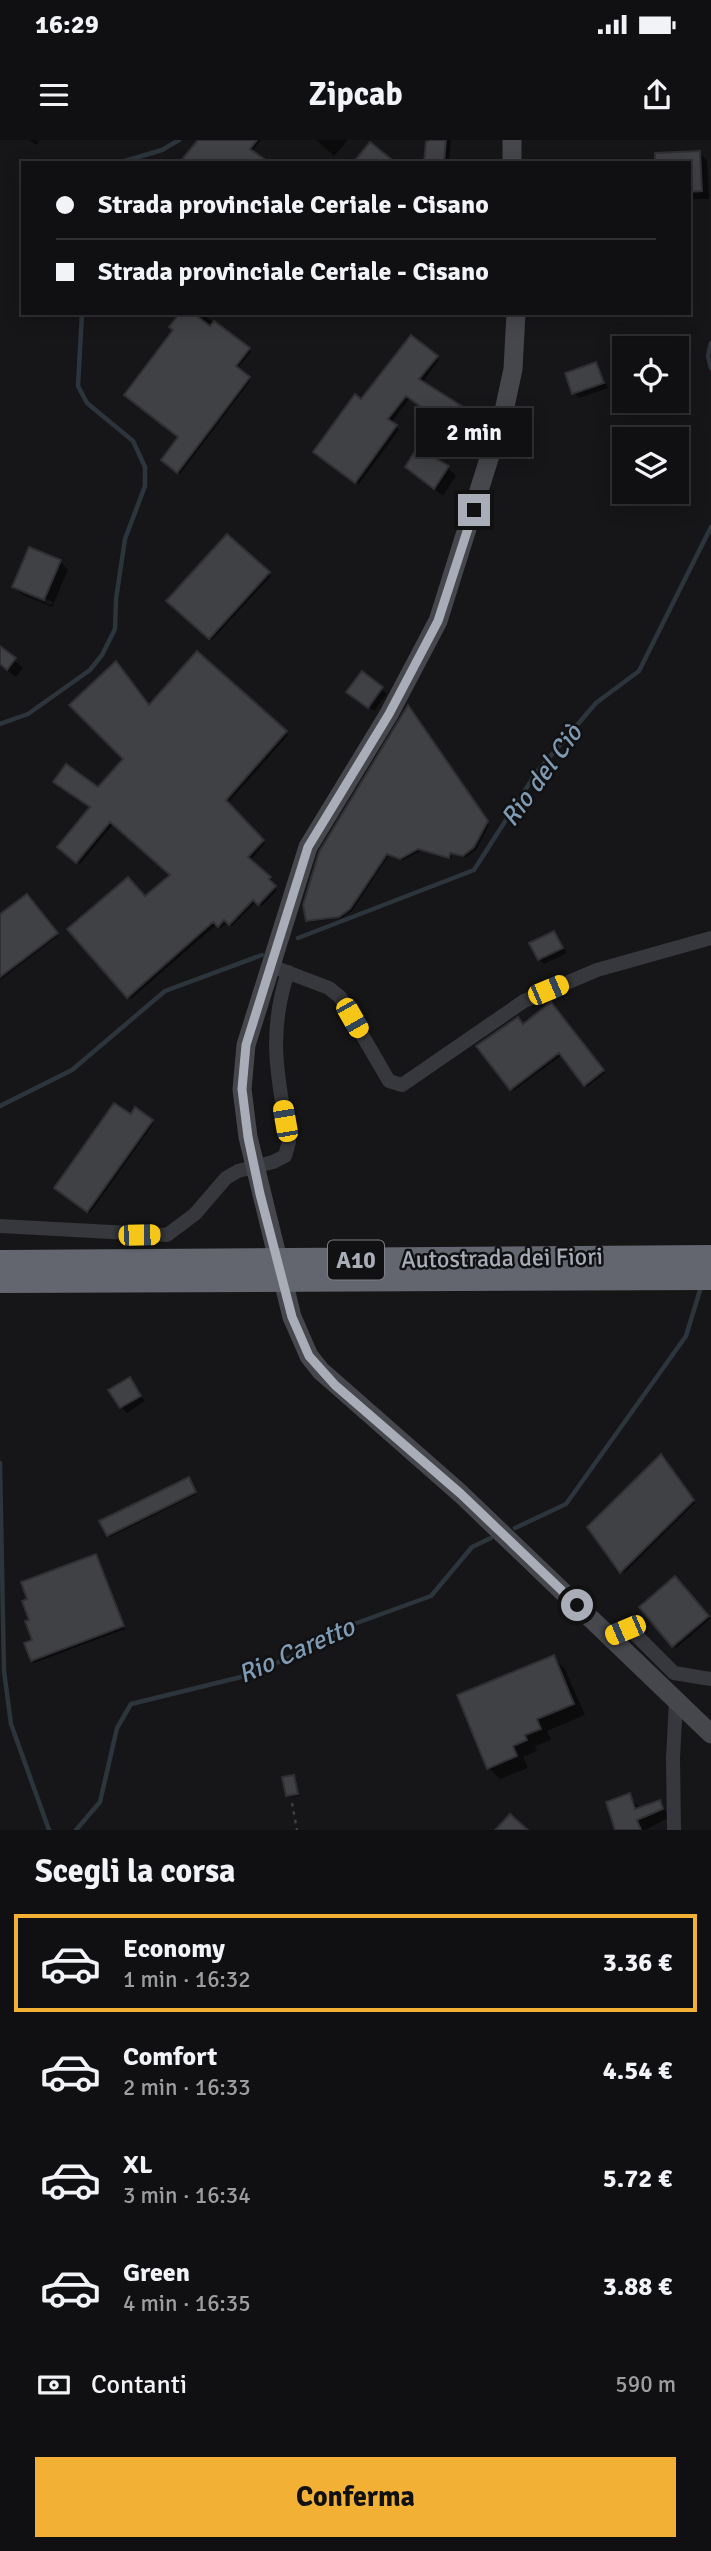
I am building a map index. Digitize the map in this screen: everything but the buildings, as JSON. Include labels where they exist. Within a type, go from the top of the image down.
[{"type":"highway","name":"Autostrada dei Fiori","points":[[0,1262],[711,1257]]},
{"type":"highway","name":"Autostrada dei Fiori","points":[[0,1282],[711,1278]]},
{"type":"main road","points":[[512,140],[513,161]]},
{"type":"main road","points":[[516,315],[513,369],[504,411],[438,621],[389,714],[308,847],[279,969],[246,1045],[242,1070],[248,1137],[292,1317],[309,1356],[321,1371],[461,1494],[711,1734]]},
{"type":"street","points":[[0,1226],[167,1235],[195,1214],[226,1178],[238,1171],[285,1156],[289,1142],[274,1049],[279,969],[329,988],[340,998],[389,1081],[402,1085],[524,1000],[597,970],[711,938]]},
{"type":"street","points":[[610,1637],[625,1630],[634,1633],[674,1673],[711,1679]]},
{"type":"street","points":[[674,1830],[673,1758],[677,1701]]},
{"type":"path","points":[[292,1803],[297,1830]]},
{"type":"waterway","points":[[125,161],[162,150],[179,140]]},
{"type":"waterway","points":[[0,724],[28,714],[90,670],[102,655],[115,629],[116,599],[125,539],[145,486],[145,467],[133,441],[87,403],[78,386],[82,315]]},
{"type":"waterway","name":"Rio del Ciò","points":[[711,343],[708,356],[711,368]]},
{"type":"waterway","name":"Rio del Ciò","points":[[298,938],[474,870],[536,773],[596,703],[639,671],[711,527]]},
{"type":"waterway","name":"Rio del Ciò","points":[[0,1106],[72,1070],[165,991],[262,955]]},
{"type":"waterway","name":"Rio Caretto","points":[[515,1528],[566,1504],[686,1336],[701,1287]]},
{"type":"waterway","points":[[0,1463],[4,1671],[11,1724],[49,1830]]},
{"type":"waterway","name":"Rio Caretto","points":[[76,1830],[100,1802],[117,1728],[131,1704],[245,1676],[298,1654],[354,1624],[431,1596],[472,1547],[491,1538]]},
{"type":"route","points":[[474,510],[438,621],[389,714],[308,847],[246,1045],[242,1089],[248,1137],[260,1194],[292,1317],[309,1356],[335,1385],[461,1494],[577,1605]]}]
